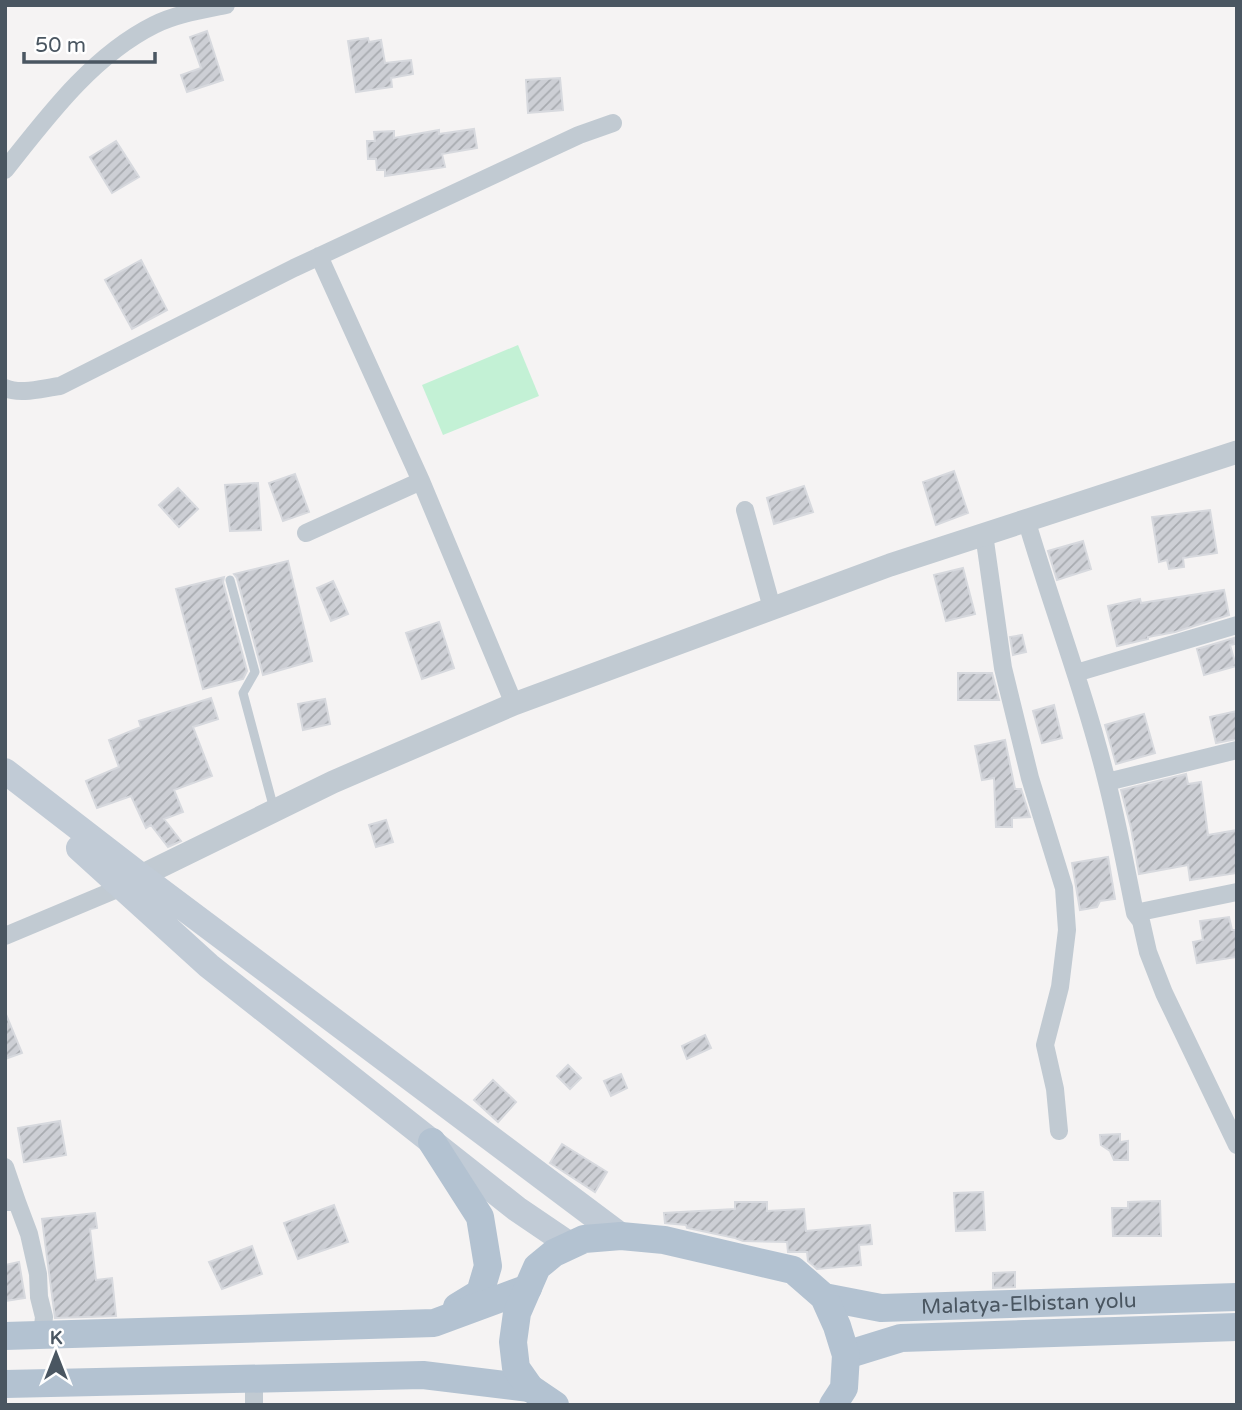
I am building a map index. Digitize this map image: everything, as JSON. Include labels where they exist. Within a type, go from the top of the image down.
[{"type":"main road","points":[[5,771],[132,882],[209,966],[517,1209],[570,1245]]},
{"type":"main road","points":[[5,781],[132,882],[621,1236]]},
{"type":"main road","points":[[432,1142],[480,1217],[488,1266],[480,1293],[434,1323]]},
{"type":"main road","points":[[555,1405],[530,1388],[516,1368],[513,1342],[517,1313],[537,1268],[554,1253],[584,1239],[621,1236],[664,1241],[793,1270],[824,1297],[837,1326],[846,1355],[844,1388],[837,1402]]},
{"type":"main road","points":[[5,1336],[434,1323],[528,1288]]},
{"type":"main road","name":"Malatya-Elbistan yolu","points":[[824,1297],[881,1308],[1237,1297]]},
{"type":"main road","name":"Malatya-Elbistan yolu","points":[[846,1355],[901,1338],[1237,1327]]},
{"type":"main road","points":[[5,1384],[254,1392],[423,1375],[530,1388]]},
{"type":"street","points":[[5,170],[90,71],[127,41],[156,24],[226,5]]},
{"type":"street","points":[[5,388],[11,391],[60,386],[319,256],[579,135],[613,123]]},
{"type":"street","points":[[319,256],[421,481],[514,704]]},
{"type":"street","points":[[5,936],[132,882],[333,782],[514,704],[890,565],[1237,452]]},
{"type":"street","points":[[306,533],[421,481]]},
{"type":"street","points":[[745,510],[772,608]]},
{"type":"street","points":[[1026,519],[1049,597],[1076,673],[1107,782],[1135,913],[1141,921],[1148,952],[1164,992],[1237,1145]]},
{"type":"street","points":[[984,534],[1003,668],[1030,778],[1063,888],[1067,930],[1060,987],[1045,1045],[1055,1089],[1059,1131]]},
{"type":"street","points":[[1076,673],[1237,625]]},
{"type":"street","points":[[1107,782],[1237,750]]},
{"type":"street","points":[[1135,913],[1237,892]]},
{"type":"street","points":[[5,1167],[11,1202],[29,1234],[38,1274],[39,1297],[44,1317],[42,1335]]},
{"type":"lane","points":[[230,580],[255,672],[243,692],[274,810]]},
{"type":"green space","points":[[518,345],[539,396],[443,435],[422,385]]},
{"type":"building","points":[[207,31],[223,80],[187,92],[181,75],[201,68],[190,37]]},
{"type":"building","points":[[368,38],[369,42],[381,40],[385,63],[411,60],[413,74],[391,78],[392,87],[356,92],[348,41]]},
{"type":"building","points":[[560,78],[563,110],[528,113],[526,80]]},
{"type":"building","points":[[474,129],[477,148],[442,154],[445,167],[385,176],[385,170],[377,170],[376,159],[368,159],[367,141],[375,141],[374,132],[394,131],[394,138],[439,130],[439,134]]},
{"type":"building","points":[[116,141],[139,177],[112,193],[90,157]]},
{"type":"building","points":[[141,260],[167,310],[132,329],[105,280]]},
{"type":"building","points":[[954,471],[968,513],[936,525],[923,482]]},
{"type":"building","points":[[295,474],[309,512],[283,521],[269,483]]},
{"type":"building","points":[[258,483],[261,530],[230,531],[225,485]]},
{"type":"building","points":[[804,486],[813,512],[774,524],[767,498]]},
{"type":"building","points":[[178,488],[198,509],[179,527],[159,505]]},
{"type":"building","points":[[1210,510],[1217,553],[1183,558],[1184,567],[1169,569],[1167,560],[1159,562],[1152,517]]},
{"type":"building","points":[[1083,541],[1091,569],[1057,580],[1048,551]]},
{"type":"building","points":[[288,561],[312,661],[263,675],[234,574]]},
{"type":"building","points":[[963,568],[975,614],[946,621],[934,575]]},
{"type":"building","points":[[224,577],[223,582],[247,671],[243,679],[203,689],[176,589]]},
{"type":"building","points":[[333,581],[348,614],[331,621],[317,588]]},
{"type":"building","points":[[1224,590],[1229,615],[1117,646],[1108,606],[1140,599],[1141,603]]},
{"type":"building","points":[[439,622],[454,668],[422,679],[406,633]]},
{"type":"building","points":[[1022,635],[1026,652],[1013,655],[1010,637]]},
{"type":"building","points":[[1234,638],[1235,644],[1230,645],[1236,666],[1204,675],[1197,649]]},
{"type":"building","points":[[958,673],[992,673],[999,700],[958,700]]},
{"type":"building","points":[[211,698],[218,719],[193,727],[212,776],[174,790],[183,812],[164,819],[181,841],[168,847],[151,825],[146,828],[131,796],[97,808],[86,781],[119,767],[109,740],[141,727],[139,721]]},
{"type":"building","points":[[325,699],[330,724],[303,730],[298,704]]},
{"type":"building","points":[[1054,705],[1062,738],[1042,743],[1033,711]]},
{"type":"building","points":[[1237,711],[1237,739],[1216,743],[1210,717]]},
{"type":"building","points":[[1144,714],[1155,753],[1116,764],[1105,725]]},
{"type":"building","points":[[1005,740],[1015,789],[1021,789],[1030,817],[1012,818],[1012,827],[996,827],[994,778],[982,780],[975,746]]},
{"type":"building","points":[[1186,774],[1188,784],[1201,782],[1208,835],[1237,830],[1237,873],[1190,880],[1188,865],[1139,874],[1121,790]]},
{"type":"building","points":[[386,820],[393,842],[376,847],[369,825]]},
{"type":"building","points":[[1108,857],[1115,899],[1100,901],[1097,907],[1080,910],[1072,863]]},
{"type":"building","points":[[1229,917],[1232,930],[1237,930],[1237,957],[1197,963],[1193,942],[1203,940],[1200,921]]},
{"type":"building","points":[[5,1012],[22,1053],[5,1059]]},
{"type":"building","points":[[705,1035],[711,1048],[687,1059],[682,1046]]},
{"type":"building","points":[[568,1065],[581,1078],[570,1089],[557,1076]]},
{"type":"building","points":[[621,1074],[627,1088],[611,1096],[604,1081]]},
{"type":"building","points":[[493,1080],[516,1102],[498,1122],[474,1100]]},
{"type":"building","points":[[60,1121],[66,1155],[24,1162],[18,1128]]},
{"type":"building","points":[[1120,1134],[1120,1142],[1128,1141],[1128,1160],[1114,1160],[1110,1151],[1101,1145],[1100,1135]]},
{"type":"building","points":[[562,1144],[607,1172],[595,1192],[550,1163]]},
{"type":"building","points":[[983,1192],[985,1230],[956,1231],[954,1193]]},
{"type":"building","points":[[1160,1201],[1161,1236],[1113,1236],[1112,1208],[1128,1208],[1128,1202]]},
{"type":"building","points":[[735,1202],[767,1202],[767,1211],[804,1209],[806,1231],[870,1225],[872,1244],[859,1245],[861,1265],[817,1269],[808,1261],[807,1252],[788,1252],[787,1242],[743,1241],[687,1228],[686,1225],[665,1223],[664,1213],[735,1209]]},
{"type":"building","points":[[334,1205],[348,1242],[298,1259],[284,1223]]},
{"type":"building","points":[[95,1213],[97,1228],[90,1229],[96,1280],[112,1278],[116,1316],[55,1318],[42,1219]]},
{"type":"building","points":[[252,1246],[262,1274],[222,1289],[209,1262]]},
{"type":"building","points":[[19,1262],[25,1298],[5,1301],[5,1265]]},
{"type":"building","points":[[1015,1272],[1015,1287],[993,1288],[993,1273]]}]
